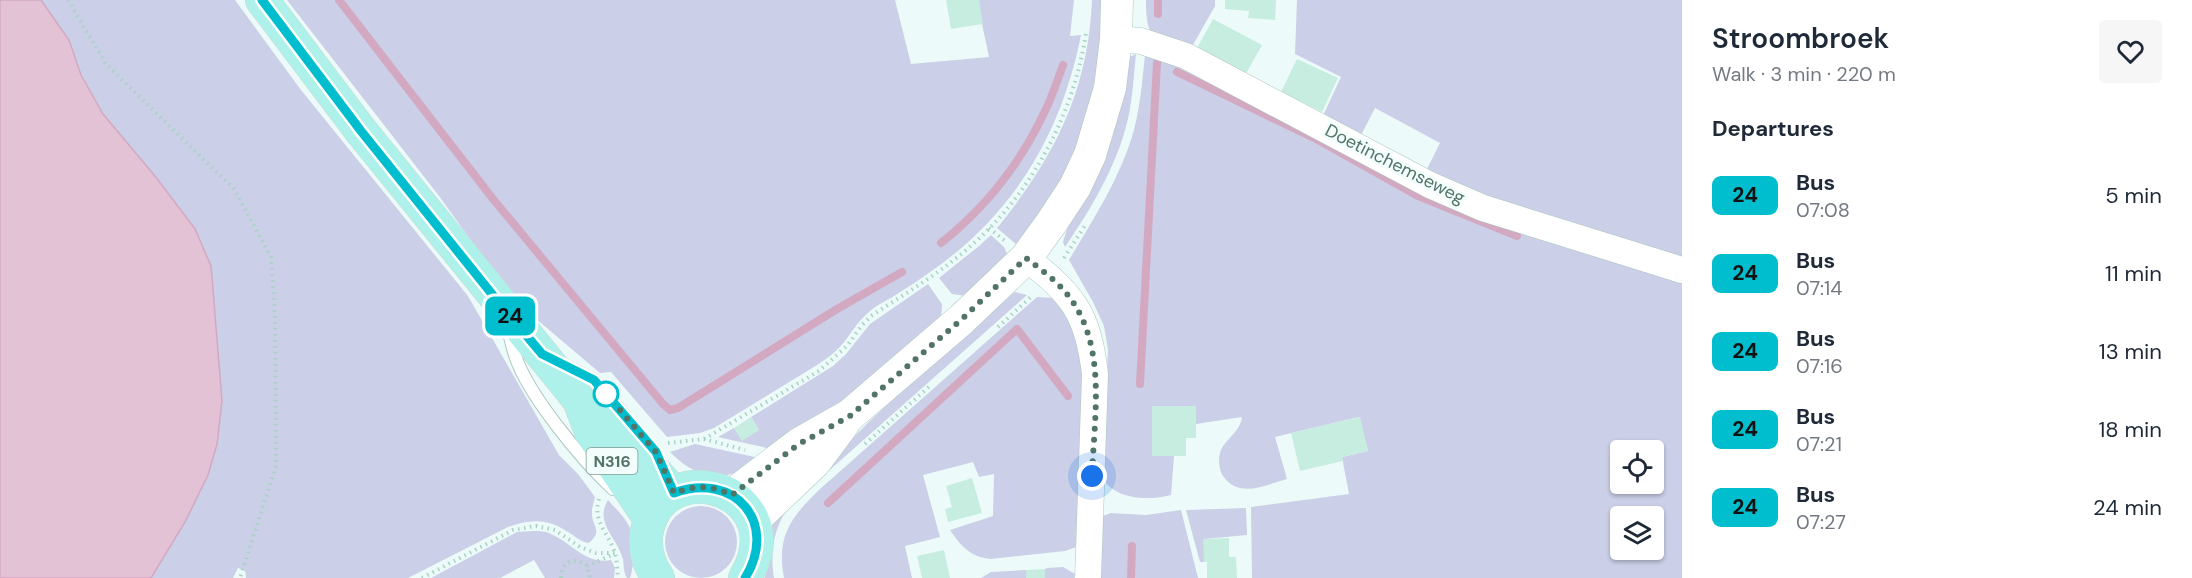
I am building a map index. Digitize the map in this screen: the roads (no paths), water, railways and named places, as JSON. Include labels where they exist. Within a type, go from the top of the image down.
[{"type":"main road","name":"N316","points":[[262,0],[361,131],[579,400],[591,432],[650,519]]},
{"type":"main road","name":"N316","points":[[579,400],[607,418],[674,493]]},
{"type":"main road","points":[[652,575],[646,554],[645,536],[650,519],[660,504],[674,493],[704,486],[732,495],[745,506],[753,521],[757,536],[757,550],[753,565],[745,578]]},
{"type":"street","points":[[753,521],[815,462],[850,416],[962,319],[1026,258],[1052,222],[1075,187],[1090,155],[1110,88],[1116,39],[1117,0]]},
{"type":"street","name":"Doetinchemseweg","points":[[1116,39],[1141,41],[1186,56],[1430,185],[1483,208],[1682,270]]},
{"type":"street","points":[[1026,258],[1065,292],[1084,321],[1092,344],[1095,374],[1088,578]]},
{"type":"street","points":[[732,495],[799,444],[850,416]]},
{"type":"lane","points":[[504,309],[515,356],[534,393],[553,420],[611,488],[650,519]]},
{"type":"lane","points":[[542,354],[594,380],[636,428]]},
{"type":"lane","points":[[656,452],[674,493]]},
{"type":"waterway","points":[[339,0],[493,199],[670,410],[678,408],[837,309],[902,272]]},
{"type":"waterway","points":[[1158,0],[1158,14]]},
{"type":"waterway","points":[[1140,384],[1157,63]]},
{"type":"waterway","points":[[941,243],[987,200],[1024,150],[1047,107],[1063,65]]},
{"type":"waterway","points":[[1177,72],[1318,140],[1418,196],[1517,236]]},
{"type":"waterway","points":[[828,503],[1017,329],[1068,396]]},
{"type":"waterway","points":[[1131,578],[1132,546]]}]
